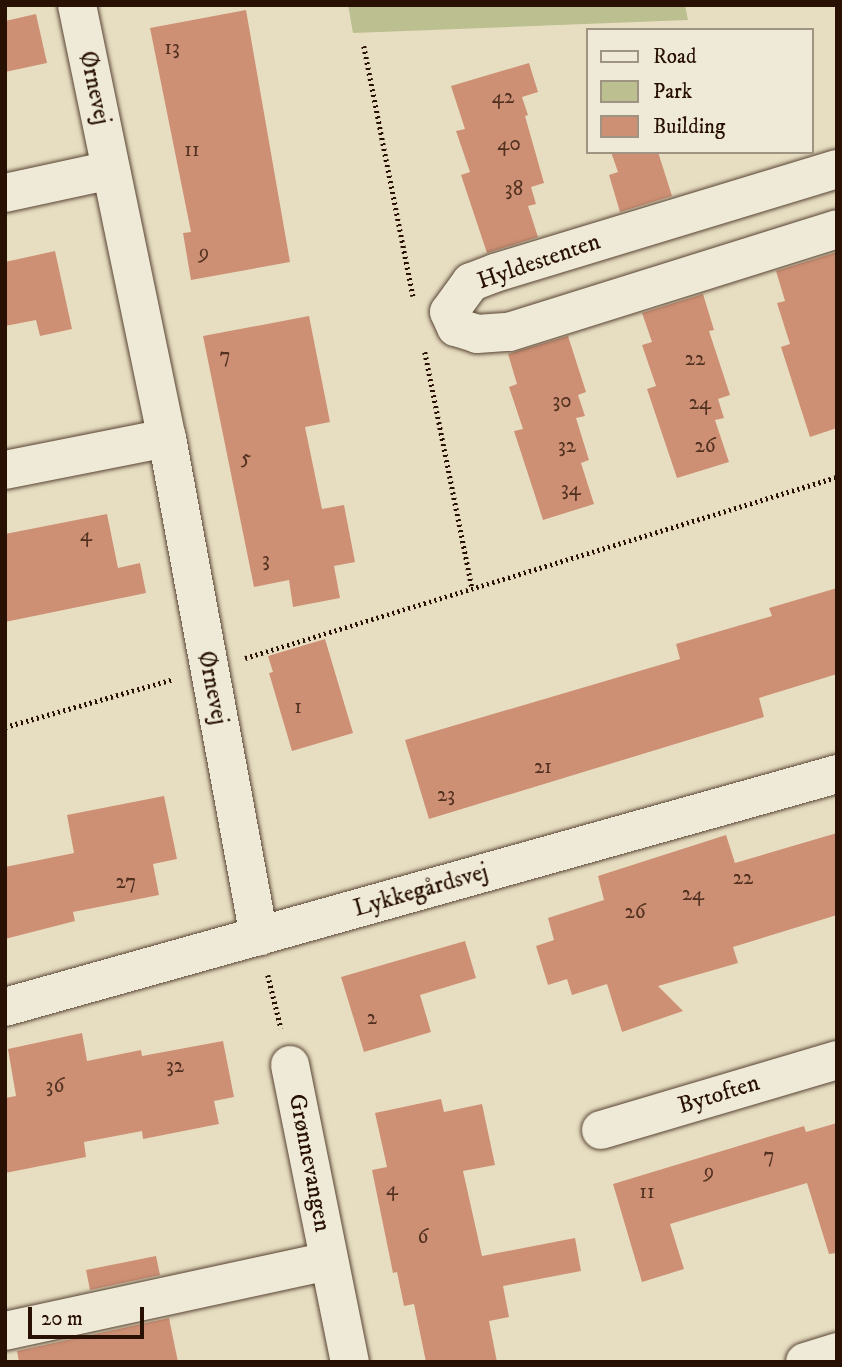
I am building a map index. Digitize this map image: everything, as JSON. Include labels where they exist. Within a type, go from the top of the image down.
[{"type":"street","name":"Ørnevej","points":[[76,5],[167,438],[259,937]]},
{"type":"street","name":"Hyldestenten","points":[[837,169],[495,273],[471,282],[449,312],[456,327],[477,334],[509,332],[837,229]]},
{"type":"street","points":[[5,192],[111,170]]},
{"type":"street","points":[[5,470],[167,438]]},
{"type":"street","name":"Lykkegårdsvej","points":[[5,1007],[837,774]]},
{"type":"street","name":"Bytoften","points":[[601,1130],[837,1060]]},
{"type":"street","name":"Grønnevangen","points":[[290,1065],[350,1362]]},
{"type":"street","name":"Grønnevangen","points":[[5,1331],[329,1261]]},
{"type":"street","points":[[805,1362],[837,1352]]},
{"type":"path","points":[[5,727],[208,669],[837,477]]},
{"type":"path","points":[[259,937],[290,1065]]},
{"type":"green space","points":[[348,5],[685,5],[688,20],[353,33]]},
{"type":"building","points":[[246,10],[290,262],[191,280],[183,233],[191,232],[150,28]]},
{"type":"building","points":[[36,14],[47,63],[5,72],[5,21]]},
{"type":"building","points":[[529,63],[538,92],[522,97],[544,183],[531,187],[536,204],[528,206],[538,237],[487,253],[461,175],[470,172],[456,131],[465,129],[451,86]]},
{"type":"building","points":[[612,154],[659,154],[672,196],[620,212],[609,175],[618,172]]},
{"type":"building","points":[[55,251],[72,329],[40,336],[36,320],[5,326],[5,262]]},
{"type":"building","points":[[837,252],[837,428],[810,437],[781,347],[790,344],[777,303],[785,301],[776,271]]},
{"type":"building","points":[[703,294],[714,330],[709,331],[730,395],[718,399],[724,418],[715,420],[729,462],[677,478],[647,389],[656,386],[642,345],[652,342],[642,313]]},
{"type":"building","points":[[309,316],[330,422],[305,427],[322,509],[344,505],[355,562],[334,566],[340,598],[293,607],[289,580],[254,587],[203,336]]},
{"type":"building","points":[[568,336],[586,392],[578,395],[585,416],[576,418],[589,460],[581,463],[594,504],[543,520],[514,431],[523,429],[509,387],[517,384],[508,354]]},
{"type":"building","points":[[107,514],[118,568],[140,563],[146,593],[5,622],[5,534]]},
{"type":"building","points":[[837,588],[837,674],[759,698],[764,717],[429,819],[405,740],[680,659],[676,644],[772,616],[769,608]]},
{"type":"building","points":[[325,639],[353,733],[292,751],[269,673],[273,672],[268,656]]},
{"type":"building","points":[[164,796],[177,859],[153,864],[159,895],[73,912],[75,921],[5,939],[5,867],[74,853],[67,815]]},
{"type":"building","points":[[837,833],[837,915],[733,947],[738,963],[658,986],[683,1011],[622,1032],[607,984],[572,995],[567,979],[548,985],[536,946],[554,940],[548,918],[604,900],[598,876],[726,835],[735,863]]},
{"type":"building","points":[[465,941],[476,978],[420,995],[431,1032],[364,1052],[341,977]]},
{"type":"building","points":[[82,1033],[87,1061],[141,1050],[142,1056],[223,1041],[234,1097],[214,1101],[219,1124],[143,1139],[142,1131],[84,1142],[86,1157],[5,1173],[5,1098],[16,1096],[8,1049]]},
{"type":"building","points":[[441,1099],[444,1112],[482,1104],[495,1165],[463,1171],[482,1256],[575,1238],[581,1271],[503,1286],[509,1317],[489,1321],[497,1362],[426,1362],[414,1304],[404,1306],[397,1272],[393,1273],[372,1170],[387,1167],[375,1113]]},
{"type":"building","points":[[837,1123],[837,1253],[829,1254],[807,1183],[670,1224],[684,1269],[642,1282],[613,1184],[804,1126],[806,1132]]},
{"type":"building","points":[[156,1256],[160,1275],[90,1290],[86,1270]]},
{"type":"building","points":[[169,1318],[178,1362],[19,1362],[17,1351]]}]
